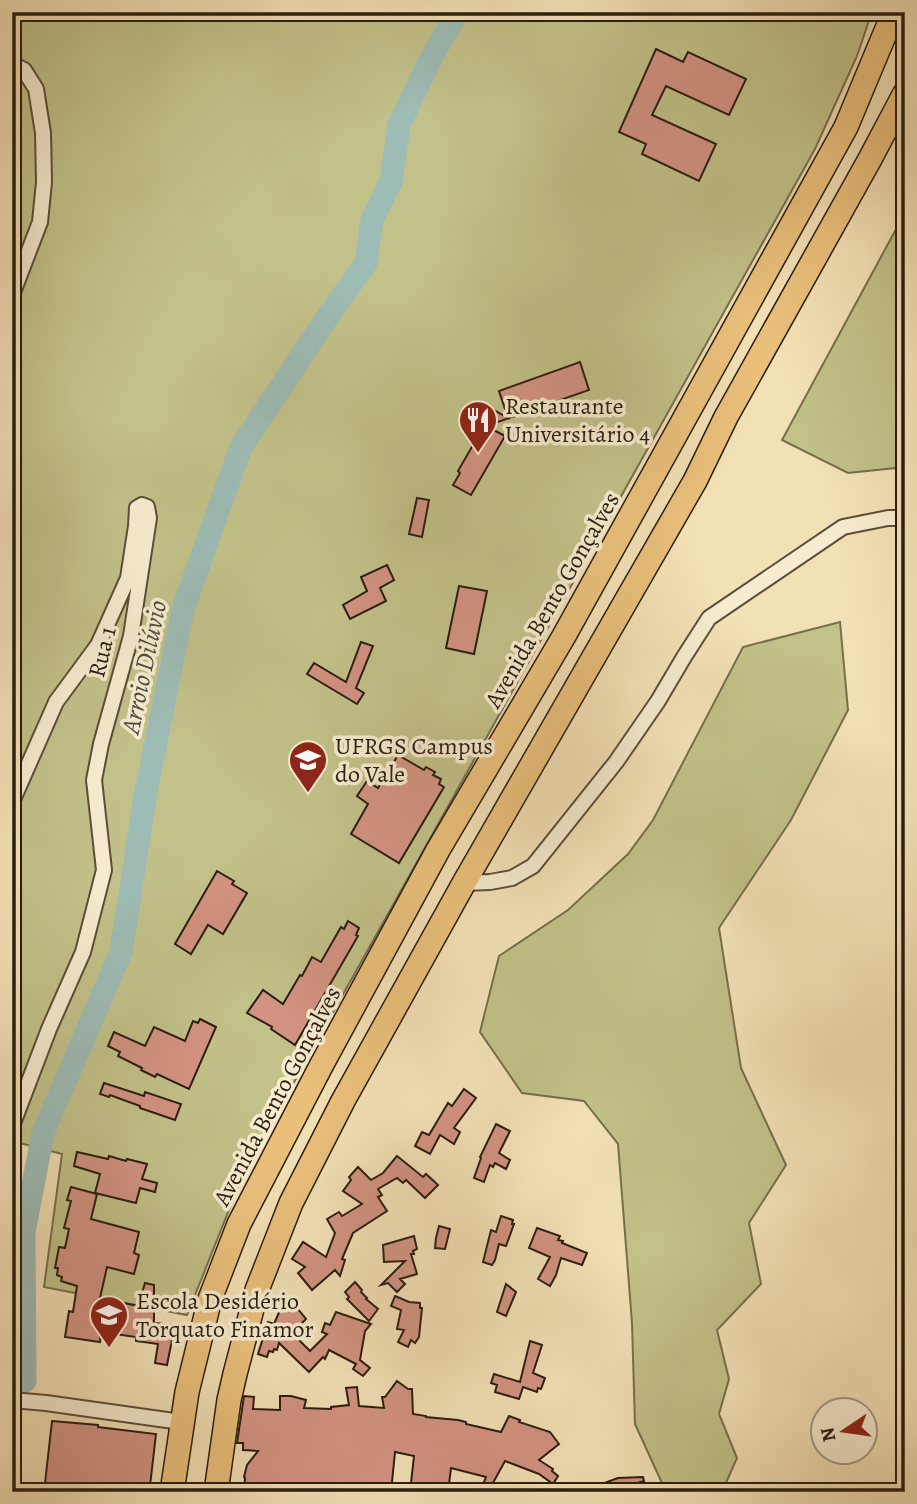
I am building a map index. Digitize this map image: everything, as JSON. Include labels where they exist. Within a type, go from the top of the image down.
[{"type":"main road","name":"Avenida Bento Gonçalves","points":[[172,1492],[181,1422],[210,1299],[239,1224],[438,850],[564,636],[846,128],[894,12]]},
{"type":"main road","points":[[216,1492],[235,1374],[257,1290],[290,1203],[342,1101],[464,883],[695,481],[726,417],[905,93]]},
{"type":"street","points":[[12,64],[24,70],[36,89],[43,132],[44,182],[40,222],[12,295]]},
{"type":"street","name":"Rua 1","points":[[12,802],[56,702],[98,645],[128,578],[137,508],[142,505],[147,507],[149,518],[131,636],[94,780],[104,870],[83,952],[49,1029],[12,1126]]},
{"type":"street","points":[[464,883],[512,878],[533,866],[616,762],[658,701],[709,618],[843,527],[905,517]]},
{"type":"street","points":[[12,1400],[181,1422]]},
{"type":"shaded area","name":"UFRGS Campus do Vale","points":[[12,12],[872,12],[857,56],[815,149],[245,1170],[187,1315],[44,1287],[62,1154],[12,1141]]},
{"type":"shaded area","points":[[895,231],[905,238],[905,467],[848,473],[782,440]]},
{"type":"shaded area","points":[[840,622],[848,710],[791,820],[719,928],[741,1068],[786,1165],[749,1223],[761,1284],[717,1330],[729,1379],[719,1414],[737,1458],[722,1492],[666,1492],[635,1424],[632,1323],[618,1144],[584,1101],[522,1093],[480,1032],[499,956],[568,910],[628,854],[653,820],[743,647]]},
{"type":"building","points":[[656,49],[683,62],[688,52],[746,79],[729,115],[666,86],[652,115],[716,144],[699,181],[642,154],[646,144],[619,132]]},
{"type":"building","points":[[580,362],[589,390],[495,423],[485,418],[490,408],[508,418],[499,391]]},
{"type":"building","points":[[486,426],[505,436],[471,495],[453,485],[460,473],[458,471]]},
{"type":"building","points":[[417,498],[429,500],[422,537],[409,534]]},
{"type":"building","points":[[387,565],[394,580],[380,588],[386,601],[350,619],[343,605],[367,591],[361,577]]},
{"type":"building","points":[[459,586],[487,591],[474,654],[446,648]]},
{"type":"building","points":[[361,642],[373,646],[356,688],[364,693],[357,704],[307,674],[314,663],[346,682]]},
{"type":"building","points":[[398,755],[424,770],[426,767],[435,772],[433,775],[441,779],[439,784],[444,787],[399,863],[351,834],[368,804],[357,796],[367,781],[378,788]]},
{"type":"building","points":[[217,871],[247,893],[223,934],[208,925],[191,954],[175,944]]},
{"type":"building","points":[[348,921],[359,928],[356,935],[358,936],[295,1045],[271,1029],[272,1027],[247,1013],[263,990],[283,1004],[312,957],[321,962],[341,927],[344,929]]},
{"type":"building","points":[[200,1019],[216,1027],[189,1089],[157,1074],[155,1077],[141,1070],[142,1068],[118,1056],[120,1052],[108,1046],[114,1032],[145,1046],[154,1027],[185,1041],[193,1021],[198,1023]]},
{"type":"building","points":[[104,1083],[144,1096],[145,1092],[181,1104],[175,1120],[110,1095],[100,1094]]},
{"type":"building","points":[[464,1089],[476,1098],[454,1128],[460,1132],[454,1144],[440,1135],[430,1154],[415,1146],[422,1132],[429,1135],[448,1103],[452,1106]]},
{"type":"building","points":[[496,1124],[510,1131],[499,1153],[510,1160],[506,1169],[495,1163],[493,1167],[490,1165],[484,1182],[474,1178],[480,1157]]},
{"type":"building","points":[[77,1152],[147,1164],[142,1179],[157,1183],[155,1192],[140,1188],[136,1203],[95,1193],[100,1174],[74,1166]]},
{"type":"building","points":[[397,1156],[423,1177],[426,1174],[438,1185],[425,1198],[406,1180],[403,1183],[397,1178],[378,1189],[382,1195],[378,1197],[387,1211],[353,1233],[342,1259],[345,1260],[340,1276],[335,1270],[312,1290],[298,1273],[305,1267],[292,1259],[303,1242],[326,1257],[335,1233],[327,1219],[339,1212],[342,1216],[362,1204],[343,1191],[351,1180],[349,1177],[358,1167],[371,1180],[383,1173]]},
{"type":"building","points":[[71,1187],[97,1194],[91,1219],[139,1232],[134,1253],[139,1255],[134,1274],[107,1267],[100,1298],[138,1306],[145,1283],[154,1285],[154,1323],[175,1325],[167,1365],[155,1363],[158,1344],[136,1341],[136,1337],[101,1332],[100,1342],[65,1337],[77,1286],[61,1281],[62,1277],[57,1275],[58,1268],[55,1268],[59,1247],[65,1248],[69,1229],[64,1228],[71,1201],[67,1200]]},
{"type":"building","points":[[501,1216],[513,1220],[514,1224],[506,1246],[499,1244],[492,1265],[483,1262],[491,1230],[496,1232]]},
{"type":"building","points":[[439,1226],[450,1229],[445,1249],[435,1248]]},
{"type":"building","points":[[537,1228],[560,1236],[558,1240],[563,1241],[562,1243],[587,1253],[582,1265],[561,1258],[550,1286],[538,1279],[550,1257],[529,1248]]},
{"type":"building","points":[[414,1236],[417,1249],[411,1254],[417,1274],[400,1279],[405,1284],[397,1292],[388,1283],[381,1285],[405,1261],[384,1262],[383,1245]]},
{"type":"building","points":[[355,1282],[366,1299],[378,1309],[369,1321],[347,1299],[349,1297],[345,1292]]},
{"type":"building","points":[[506,1284],[516,1292],[506,1316],[497,1312]]},
{"type":"building","points":[[395,1296],[420,1303],[422,1308],[419,1337],[415,1343],[411,1340],[408,1347],[398,1342],[404,1330],[397,1329],[401,1310],[391,1306]]},
{"type":"building","points":[[290,1302],[296,1303],[306,1319],[292,1333],[310,1351],[327,1334],[322,1332],[325,1323],[330,1325],[336,1312],[371,1324],[365,1331],[360,1360],[370,1368],[363,1376],[353,1369],[356,1364],[329,1350],[325,1359],[323,1357],[309,1372],[279,1343],[277,1350],[269,1351],[267,1357],[258,1354],[268,1322],[274,1324],[280,1310]]},
{"type":"building","points":[[530,1341],[542,1345],[533,1373],[545,1378],[541,1389],[538,1388],[537,1392],[523,1387],[519,1399],[495,1392],[497,1385],[491,1383],[494,1374],[520,1382]]},
{"type":"building","points":[[397,1381],[412,1389],[413,1414],[458,1420],[501,1432],[509,1416],[550,1432],[559,1444],[539,1460],[553,1469],[558,1476],[553,1484],[539,1474],[505,1461],[488,1492],[480,1492],[486,1477],[451,1468],[448,1492],[410,1492],[414,1456],[395,1452],[391,1492],[244,1492],[247,1465],[258,1451],[243,1450],[243,1443],[237,1443],[244,1396],[254,1397],[253,1409],[280,1410],[280,1396],[291,1396],[306,1400],[304,1408],[331,1409],[349,1405],[346,1388],[357,1387],[359,1406],[384,1408],[382,1397],[385,1397]]},
{"type":"building","points":[[52,1421],[156,1434],[150,1486],[139,1485],[138,1492],[44,1492]]},
{"type":"building","points":[[643,1477],[644,1481],[607,1492],[604,1483],[618,1478]]},
{"type":"waterway","name":"Arroio Dilúvio","points":[[25,1381],[24,1232],[43,1133],[121,952],[146,791],[183,609],[241,447],[366,263],[372,220],[391,181],[399,125],[432,56],[458,12]]},
{"type":"place","name":"Restaurante Universitário 4","points":[[478,454]]},
{"type":"place","name":"UFRGS Campus do Vale","points":[[308,794]]},
{"type":"place","name":"Escola Desidério Torquato Finamor","points":[[109,1349]]}]
